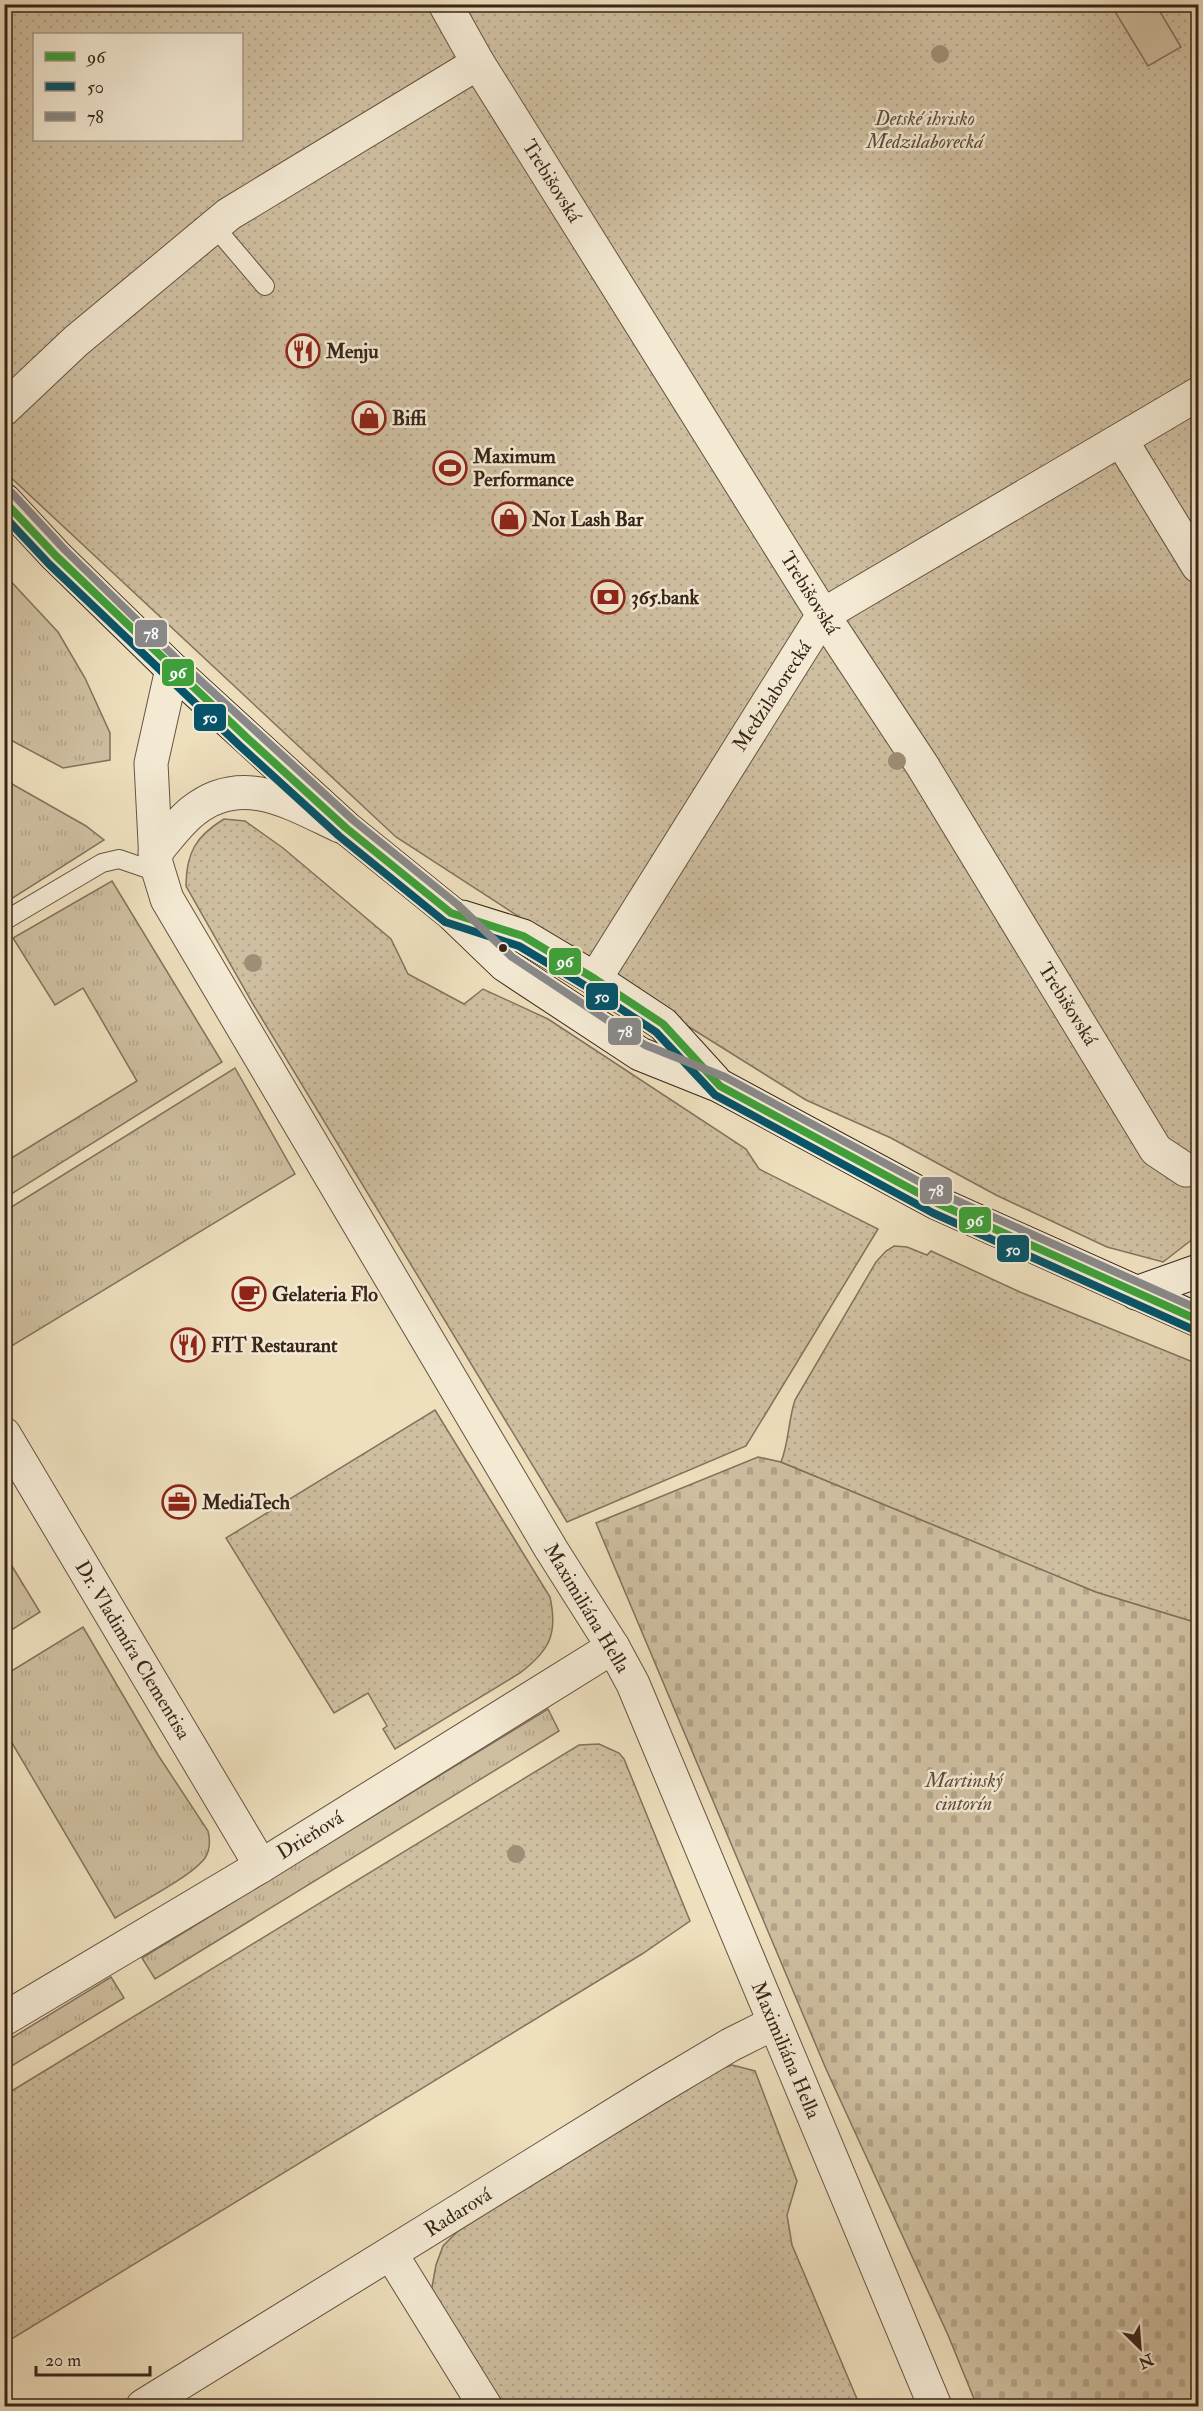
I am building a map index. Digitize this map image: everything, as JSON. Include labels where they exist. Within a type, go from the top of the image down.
[{"type":"street","name":"Trebišovská","points":[[445,4],[478,63],[824,615],[922,765],[1156,1150],[1192,1166]]},
{"type":"street","points":[[4,409],[76,341],[237,209],[478,63]]},
{"type":"street","name":"Medzilaborecká","points":[[595,979],[824,615],[1198,394]]},
{"type":"street","points":[[1121,440],[1198,566]]},
{"type":"street","points":[[4,500],[56,556],[172,669],[346,828],[451,913],[505,965],[640,1054],[720,1086],[937,1203],[1198,1320]]},
{"type":"street","name":"Maximiliána Hella","points":[[172,669],[151,763],[156,862],[167,899],[551,1549],[614,1647],[633,1684],[935,2406]]},
{"type":"street","points":[[156,862],[193,811],[234,792],[255,792],[267,795],[346,828]]},
{"type":"street","points":[[451,913],[523,936],[595,979],[663,1024],[720,1086]]},
{"type":"street","points":[[1136,1293],[1198,1271]]},
{"type":"street","name":"Dr. Vladimíra Clementisa","points":[[4,1434],[261,1866]]},
{"type":"street","name":"Drieňová","points":[[4,2019],[261,1866],[614,1647]]},
{"type":"street","name":"Radarová","points":[[143,2406],[684,2072],[774,2023]]},
{"type":"street","points":[[391,2254],[485,2406]]},
{"type":"lane","points":[[214,226],[265,286]]},
{"type":"lane","points":[[4,921],[102,863],[119,859],[156,862]]},
{"type":"green space","name":"Detské ihrisko Medzilaborecká","points":[[4,5],[1198,5],[1198,1235],[1163,1262],[1107,1247],[996,1195],[891,1138],[806,1100],[396,837],[5,472]]},
{"type":"green space","points":[[1111,5],[1156,5],[1181,47],[1148,66]]},
{"type":"green space","points":[[4,574],[58,632],[85,678],[110,733],[110,760],[63,768],[5,737]]},
{"type":"green space","points":[[5,780],[86,826],[104,840],[5,903]]},
{"type":"green space","points":[[224,819],[245,821],[283,848],[391,939],[408,974],[464,1004],[483,989],[548,1019],[746,1149],[759,1169],[878,1229],[746,1446],[567,1522],[253,1004],[186,886],[188,864],[194,846],[206,832]]},
{"type":"green space","points":[[112,881],[222,1062],[5,1198],[5,1162],[137,1081],[83,988],[55,1005],[13,938]]},
{"type":"green space","points":[[235,1068],[295,1174],[5,1350],[5,1211]]},
{"type":"green space","points":[[894,1246],[907,1247],[927,1255],[931,1251],[1020,1292],[1198,1364],[1198,1623],[1096,1592],[781,1462],[795,1400],[876,1262]]},
{"type":"green space","points":[[435,1410],[550,1597],[552,1631],[545,1649],[520,1673],[395,1749],[383,1729],[387,1726],[368,1693],[334,1713],[226,1538]]},
{"type":"green space","name":"Martinský cintorín","points":[[758,1457],[781,1462],[1096,1592],[1198,1623],[1198,2406],[977,2406],[948,2335],[826,2069],[596,1523]]},
{"type":"green space","points":[[4,1553],[40,1612],[5,1634],[4,1634]]},
{"type":"green space","points":[[83,1627],[158,1755],[208,1831],[209,1837],[207,1855],[198,1865],[176,1882],[115,1918],[5,1731],[5,1675]]},
{"type":"green space","points":[[548,1709],[559,1731],[155,1979],[142,1958]]},
{"type":"green space","points":[[599,1744],[619,1753],[624,1759],[690,1921],[642,1954],[5,2343],[5,2095],[579,1745]]},
{"type":"green space","points":[[111,1977],[124,1998],[5,2070],[5,2042]]},
{"type":"green space","points":[[732,2065],[755,2071],[797,2181],[787,2215],[792,2245],[860,2406],[493,2406],[436,2315],[432,2287],[436,2265],[443,2246],[458,2231],[700,2076]]},
{"type":"transit line","name":"78","points":[[12,493],[64,549],[179,661],[353,820],[458,905],[512,957],[645,1045],[725,1077],[942,1194],[1198,1309]]},
{"type":"transit line","name":"96","points":[[4,501],[56,556],[246,737],[346,828],[451,913],[523,936],[595,979],[663,1024],[720,1086],[937,1203],[1198,1320]]},
{"type":"transit line","name":"50","points":[[4,516],[49,564],[239,745],[339,836],[445,922],[519,946],[589,988],[656,1032],[715,1095],[933,1213],[1194,1330]]},
{"type":"place","name":"Menju","points":[[303,351]]},
{"type":"place","name":"Biffi","points":[[369,418]]},
{"type":"place","name":"Maximum Performance","points":[[450,468]]},
{"type":"place","name":"No1 Lash Bar","points":[[509,519]]},
{"type":"place","name":"365.bank","points":[[608,597]]},
{"type":"place","name":"Gelateria Flo","points":[[249,1294]]},
{"type":"place","name":"FIT Restaurant","points":[[188,1345]]},
{"type":"place","name":"MediaTech","points":[[179,1502]]}]
